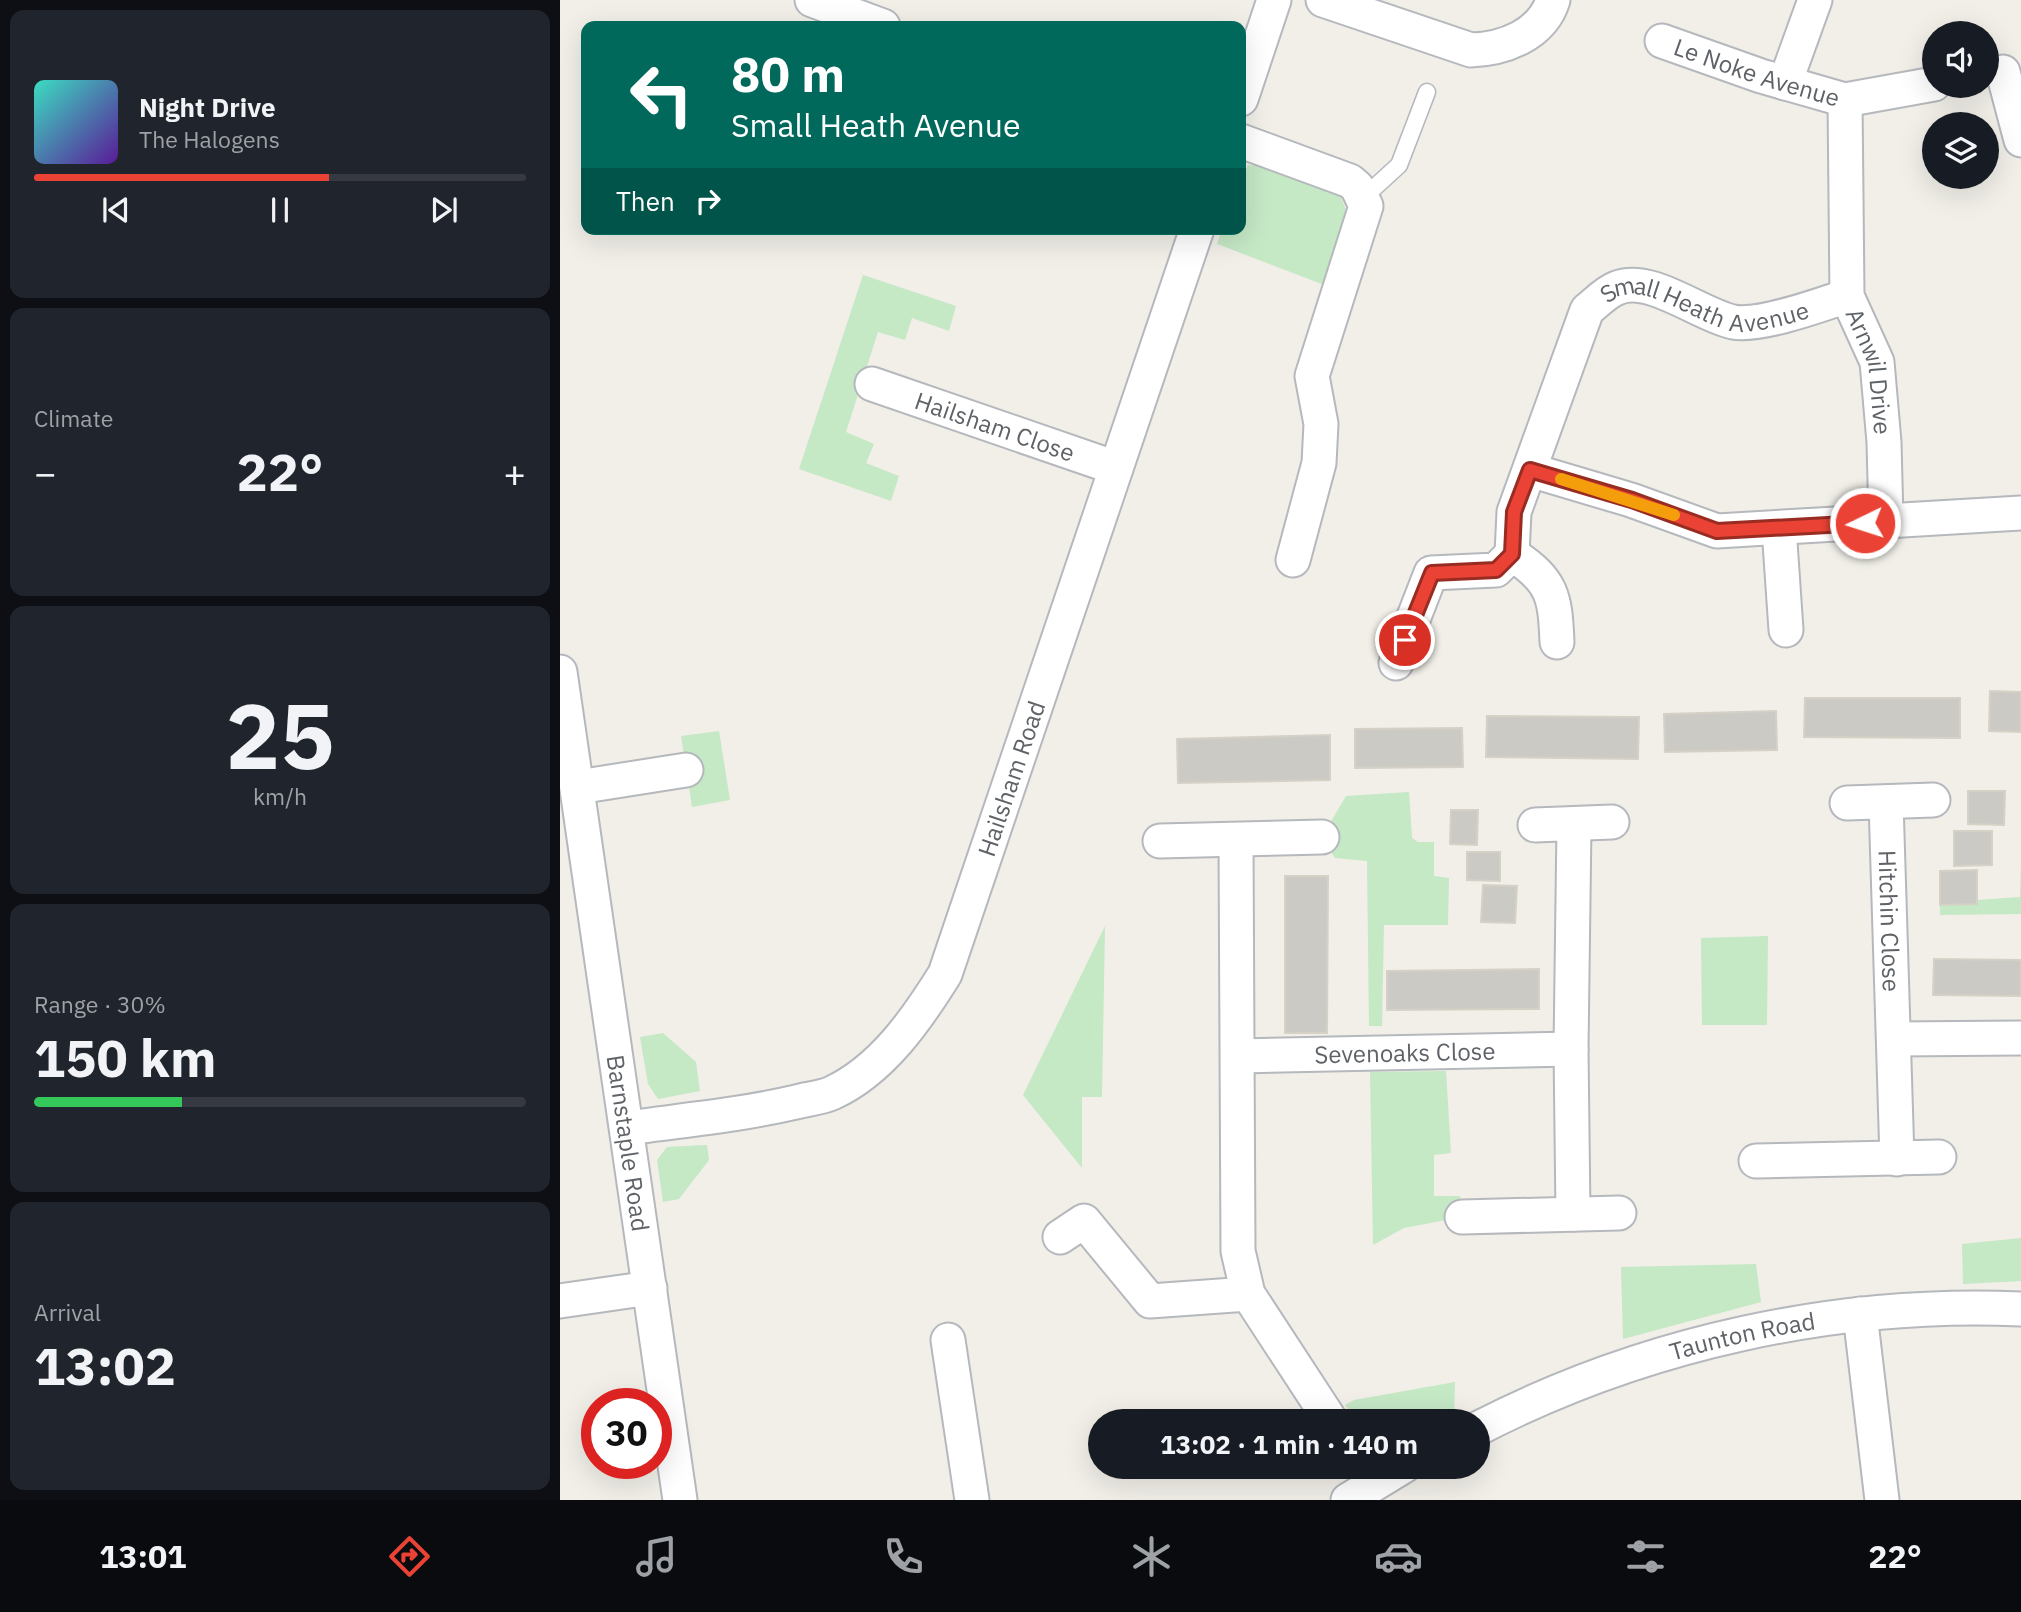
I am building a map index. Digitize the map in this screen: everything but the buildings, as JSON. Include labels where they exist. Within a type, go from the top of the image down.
[{"type":"street","points":[[1246,84],[1274,0]]},
{"type":"street","points":[[1323,0],[1471,50],[1494,50],[1538,26],[1553,0]]},
{"type":"street","points":[[1785,83],[1815,0]]},
{"type":"street","points":[[829,12],[864,21]]},
{"type":"street","name":"Le Noke Avenue","points":[[1662,41],[1785,83],[1845,100],[1922,86]]},
{"type":"street","points":[[2004,71],[2021,140]]},
{"type":"street","name":"Arnwil Drive","points":[[1845,100],[1847,296],[1877,362],[1884,442],[1886,521]]},
{"type":"street","points":[[1246,143],[1350,181],[1363,198],[1364,218],[1312,376],[1321,424],[1319,463],[1293,559]]},
{"type":"street","name":"Hailsham Road","points":[[627,1128],[757,1111],[832,1093],[870,1066],[902,1036],[925,1007],[945,974],[1194,235]]},
{"type":"street","name":"Small Heath Avenue","points":[[1512,554],[1514,512],[1587,310],[1615,288],[1630,284],[1659,291],[1734,322],[1789,316],[1847,296]]},
{"type":"street","name":"Hailsham Close","points":[[872,384],[1116,467]]},
{"type":"street","points":[[1530,470],[1632,500],[1717,531],[2021,513]]},
{"type":"street","points":[[1779,528],[1786,630]]},
{"type":"street","points":[[1396,663],[1432,573],[1496,570],[1512,554],[1535,569],[1555,599],[1557,642]]},
{"type":"street","name":"Barnstaple Road","points":[[560,672],[680,1500]]},
{"type":"street","points":[[578,788],[686,770]]},
{"type":"street","points":[[1847,803],[1933,800]]},
{"type":"street","name":"Hitchin Close","points":[[1886,802],[1897,1158]]},
{"type":"street","points":[[1535,825],[1612,822]]},
{"type":"street","points":[[1573,1213],[1571,1049],[1574,825]]},
{"type":"street","points":[[1160,841],[1322,837]]},
{"type":"street","points":[[1236,841],[1238,1251],[1248,1294],[1323,1409]]},
{"type":"street","points":[[1895,1039],[2021,1038]]},
{"type":"street","name":"Sevenoaks Close","points":[[1239,1056],[1571,1049]]},
{"type":"street","points":[[1755,1161],[1939,1157]]},
{"type":"street","points":[[1461,1217],[1619,1213]]},
{"type":"street","points":[[1060,1237],[1084,1221],[1150,1301],[1248,1294]]},
{"type":"street","points":[[560,1301],[650,1288]]},
{"type":"street","name":"Taunton Road","points":[[1490,1422],[1510,1412],[1689,1346],[1860,1314],[2021,1309]]},
{"type":"street","points":[[1860,1314],[1882,1500]]},
{"type":"street","points":[[948,1340],[972,1500]]},
{"type":"lane","points":[[1363,198],[1399,165],[1427,92]]},
{"type":"green space","points":[[1248,165],[1276,167],[1340,195],[1350,220],[1327,286],[1217,244],[1220,235],[1246,235]]},
{"type":"green space","points":[[863,275],[956,306],[949,331],[912,318],[905,340],[878,332],[846,432],[874,444],[866,463],[899,476],[891,501],[799,469]]},
{"type":"green space","points":[[719,731],[730,800],[692,807],[681,736]]},
{"type":"green space","points":[[1409,792],[1412,838],[1418,842],[1434,842],[1434,876],[1449,878],[1448,925],[1384,925],[1382,1026],[1369,1026],[1367,861],[1335,858],[1322,837],[1346,796]]},
{"type":"green space","points":[[2021,863],[2021,914],[1940,915],[1940,905],[1977,904],[1977,900],[2020,897]]},
{"type":"green space","points":[[1105,926],[1102,1097],[1082,1097],[1082,1168],[1023,1095]]},
{"type":"green space","points":[[1768,936],[1767,1025],[1702,1025],[1701,938]]},
{"type":"green space","points":[[663,1033],[696,1062],[700,1091],[658,1099],[648,1084],[640,1037]]},
{"type":"green space","points":[[1446,1071],[1451,1153],[1434,1155],[1434,1196],[1460,1196],[1462,1217],[1404,1228],[1373,1245],[1370,1072]]},
{"type":"green space","points":[[707,1145],[709,1160],[679,1199],[663,1202],[657,1160],[667,1147]]},
{"type":"green space","points":[[2021,1238],[2021,1281],[1963,1284],[1962,1244]]},
{"type":"green space","points":[[1756,1264],[1761,1302],[1623,1339],[1621,1267]]},
{"type":"green space","points":[[1455,1382],[1454,1409],[1348,1409],[1345,1405],[1354,1400]]},
{"type":"slow traffic","points":[[1561,479],[1674,515]]},
{"type":"route","points":[[1405,640],[1432,573],[1496,570],[1512,554],[1514,512],[1530,470],[1632,500],[1717,531],[1865,523]]}]
